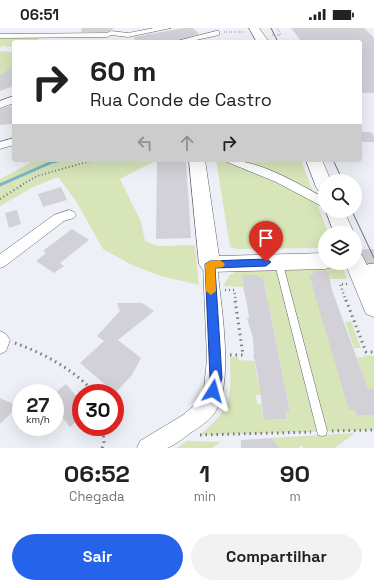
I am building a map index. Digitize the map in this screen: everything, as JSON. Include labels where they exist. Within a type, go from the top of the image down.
[{"type":"street","points":[[0,36],[112,32],[128,35],[167,28]]},
{"type":"street","points":[[206,28],[216,33]]},
{"type":"street","points":[[255,30],[262,40]]},
{"type":"street","points":[[101,40],[112,32]]},
{"type":"street","points":[[186,40],[216,33]]},
{"type":"street","points":[[216,33],[218,40]]},
{"type":"street","points":[[128,35],[132,40]]},
{"type":"street","points":[[0,105],[12,100]]},
{"type":"street","points":[[0,146],[12,142]]},
{"type":"street","points":[[147,448],[187,424],[210,404],[216,378],[210,264],[197,162]]},
{"type":"street","points":[[236,162],[280,179],[318,200]]},
{"type":"street","points":[[315,162],[320,174]]},
{"type":"street","points":[[0,262],[59,218],[69,215]]},
{"type":"street","points":[[210,264],[318,261]]},
{"type":"street","points":[[364,272],[374,307]]},
{"type":"lane","points":[[280,268],[322,431]]},
{"type":"path","points":[[276,35],[281,35],[277,28]]},
{"type":"path","points":[[216,33],[255,30]]},
{"type":"path","points":[[0,199],[37,176],[87,162]]},
{"type":"path","points":[[364,272],[349,284],[340,284],[366,352],[374,352]]},
{"type":"path","points":[[223,286],[222,290],[234,290],[243,355],[229,355],[228,362]]},
{"type":"path","points":[[0,342],[36,349],[64,366],[85,384]]},
{"type":"path","points":[[192,435],[374,430]]},
{"type":"path","points":[[102,448],[104,443],[104,436]]},
{"type":"green space","points":[[0,38],[39,38],[38,40],[12,40],[12,47],[2,46],[0,48]]},
{"type":"green space","points":[[0,51],[12,52],[12,66],[0,75]]},
{"type":"green space","points":[[32,162],[153,162],[120,179],[141,222],[145,241],[158,246],[195,245],[199,285],[161,276],[132,265],[103,249],[76,201],[58,177],[33,187],[0,206],[0,179]]},
{"type":"green space","points":[[216,162],[302,162],[318,206],[318,218],[322,218],[325,226],[318,226],[318,248],[237,249],[230,247]]},
{"type":"green space","points":[[318,267],[318,270],[344,270],[347,279],[330,279],[327,271],[312,271],[313,275],[309,275],[315,296],[320,296],[358,416],[374,415],[374,430],[200,435],[219,417],[228,401],[230,392],[230,357],[238,357],[239,360],[254,361],[261,395],[256,395],[257,404],[261,404],[264,420],[287,419],[285,412],[290,412],[269,307],[262,298],[268,298],[263,277],[258,277],[258,275],[243,275],[244,287],[223,286],[230,275],[242,268]]},
{"type":"green space","points":[[351,321],[361,348],[354,348],[345,322]]},
{"type":"green space","points":[[363,355],[374,356],[374,389],[367,389],[357,357],[364,357]]},
{"type":"green space","points":[[355,433],[335,448],[303,448],[302,445],[298,448],[280,448],[271,438]]},
{"type":"green space","points":[[187,441],[221,442],[212,448],[177,448]]},
{"type":"building","points":[[82,28],[114,28],[107,32],[81,32]]},
{"type":"building","points":[[183,28],[193,28],[199,34],[179,40],[135,40],[134,37]]},
{"type":"building","points":[[291,28],[364,28],[374,38],[374,93],[362,93],[362,40],[300,40]]},
{"type":"building","points":[[12,66],[12,87],[0,91],[0,75]]},
{"type":"building","points":[[12,105],[12,124],[0,125],[0,109]]},
{"type":"building","points":[[362,132],[371,132],[374,136],[374,142],[362,142]]},
{"type":"building","points":[[157,162],[186,162],[191,238],[156,239]]},
{"type":"building","points":[[61,187],[67,200],[43,207],[38,194]]},
{"type":"building","points":[[17,210],[21,224],[9,228],[5,213]]},
{"type":"building","points":[[72,229],[89,240],[60,263],[64,266],[54,273],[36,261],[46,253],[43,251]]},
{"type":"building","points":[[312,271],[328,271],[332,290],[368,389],[374,389],[374,415],[357,416],[355,410],[349,410],[309,275],[313,275]]},
{"type":"building","points":[[242,275],[258,275],[258,277],[263,277],[290,412],[285,412],[287,419],[264,420],[253,354],[253,338],[247,318],[249,318]]},
{"type":"building","points":[[117,303],[142,303],[154,311],[118,340],[141,358],[132,375],[124,384],[104,384],[80,363],[104,341],[97,336],[120,311]]},
{"type":"building","points":[[66,384],[72,391],[72,425],[70,427],[64,419],[64,386]]},
{"type":"building","points":[[0,398],[12,403],[12,412],[0,424]]},
{"type":"building","points":[[271,438],[280,448],[241,448],[241,440]]},
{"type":"waterway","points":[[0,185],[52,162]]},
{"type":"tunnel","points":[[362,260],[374,259]]},
{"type":"tram line","points":[[271,28],[277,40]]},
{"type":"tram line","points":[[334,162],[340,174]]},
{"type":"tram line","points":[[355,218],[374,258]]},
{"type":"slow traffic","points":[[211,291],[210,264],[220,264]]},
{"type":"route","points":[[213,391],[216,378],[210,264],[266,262]]}]
